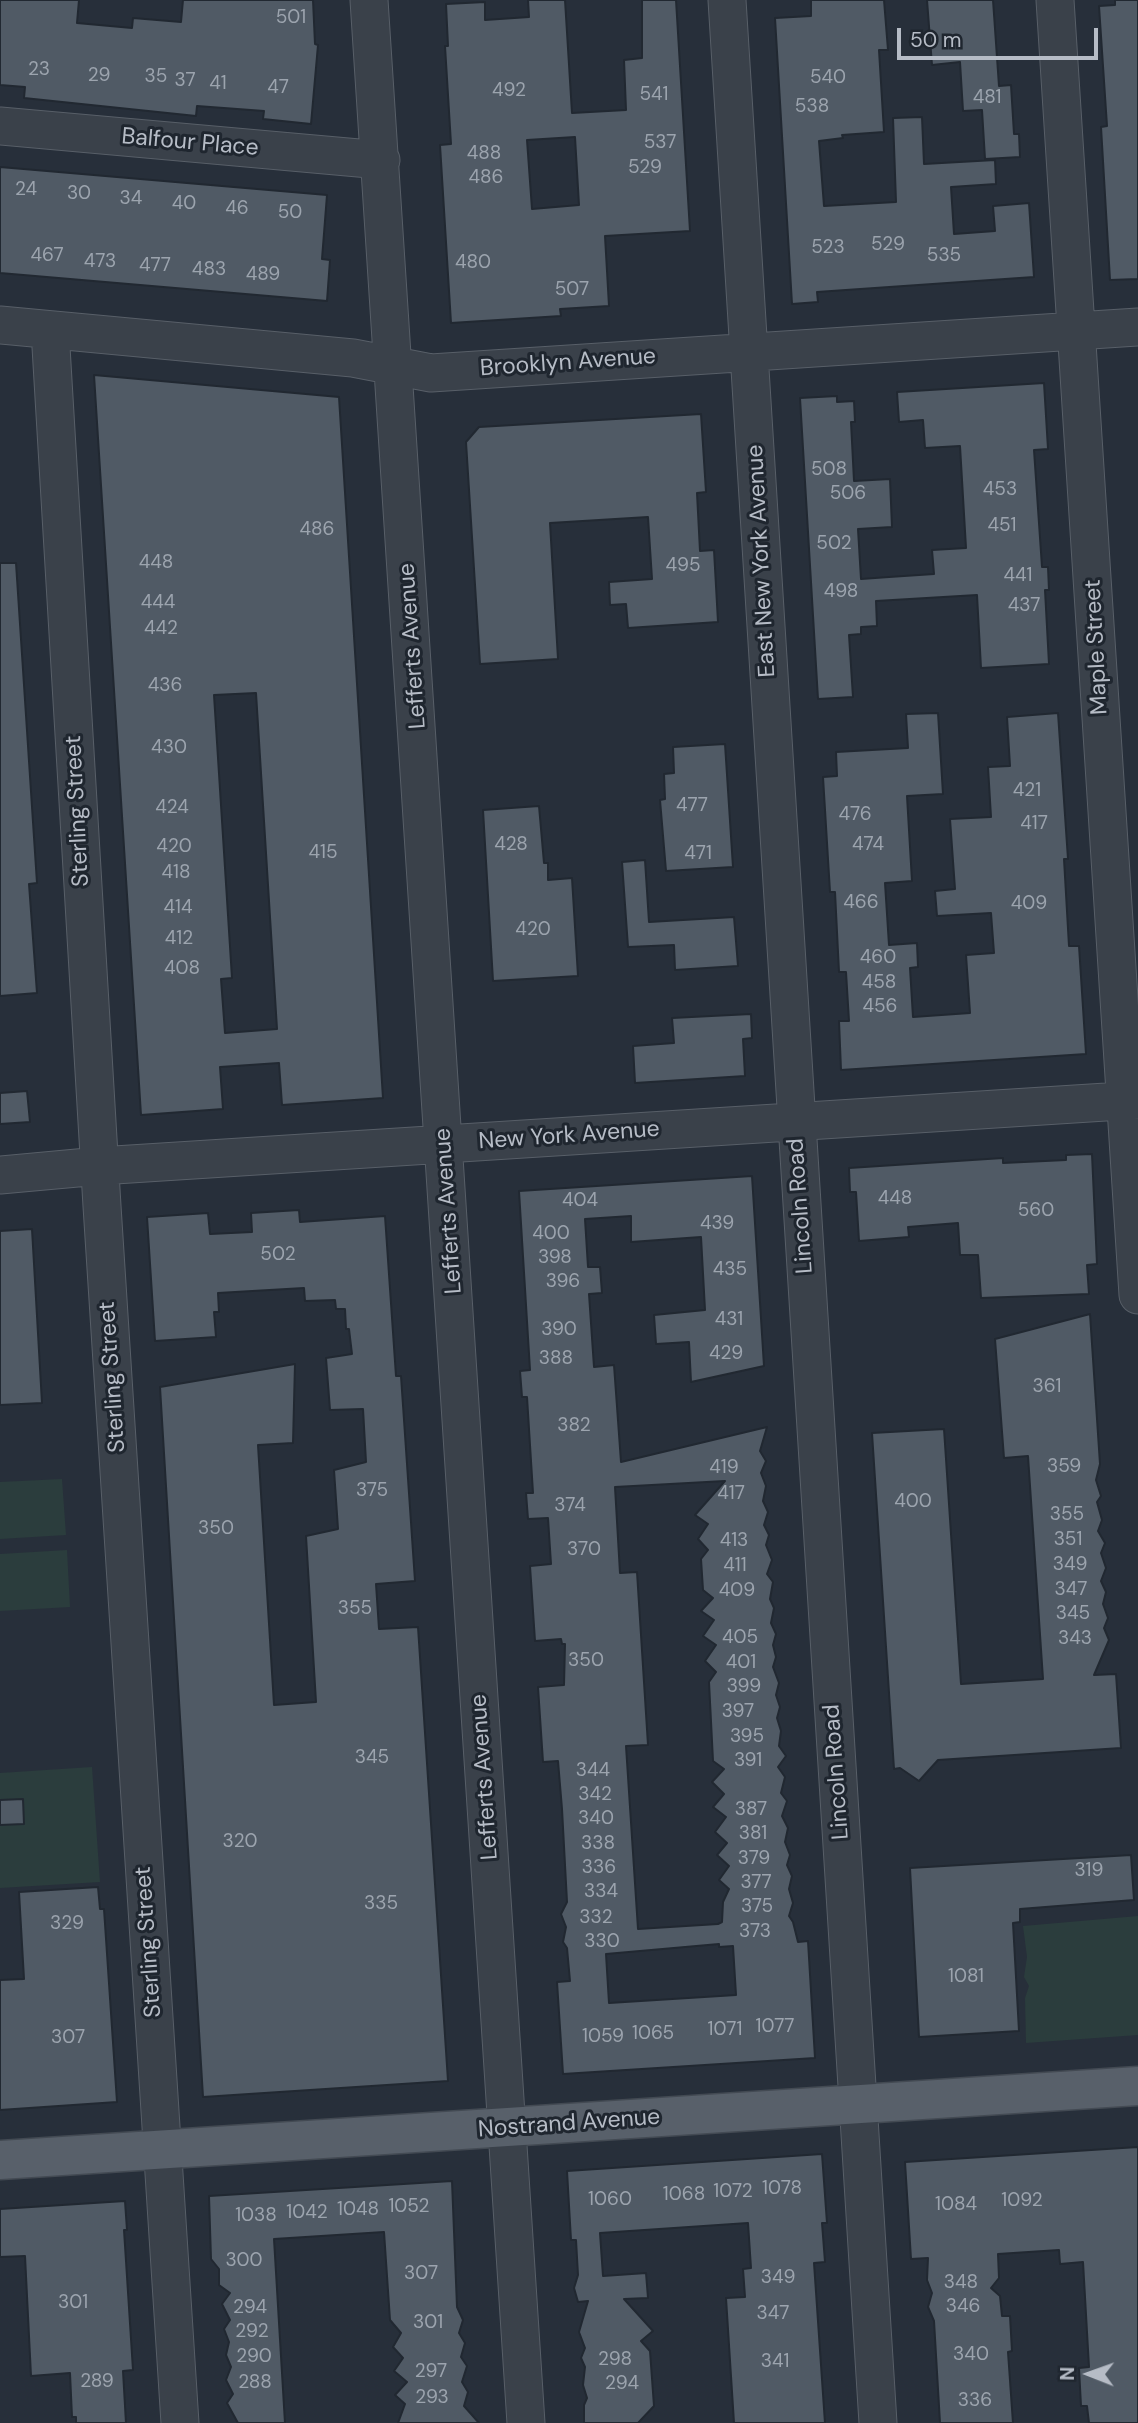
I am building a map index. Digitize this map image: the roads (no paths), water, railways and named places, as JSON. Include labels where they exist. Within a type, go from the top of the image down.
[{"type":"main road","name":"Nostrand Avenue","points":[[0,2160],[1138,2087]]},
{"type":"street","name":"Lefferts Avenue","points":[[369,0],[526,2423]]},
{"type":"street","name":"East New York Avenue","points":[[727,0],[796,1122]]},
{"type":"street","name":"Maple Street","points":[[1055,0],[1076,331],[1132,1100],[1138,1295]]},
{"type":"street","name":"Balfour Place","points":[[0,127],[381,160]]},
{"type":"street","name":"Brooklyn Avenue","points":[[0,325],[353,358],[431,373],[1138,327]]},
{"type":"street","name":"Sterling Street","points":[[50,330],[99,1166],[180,2423]]},
{"type":"street","name":"New York Avenue","points":[[0,1175],[99,1166],[1132,1100]]},
{"type":"street","name":"Lincoln Road","points":[[796,1122],[878,2423]]}]
